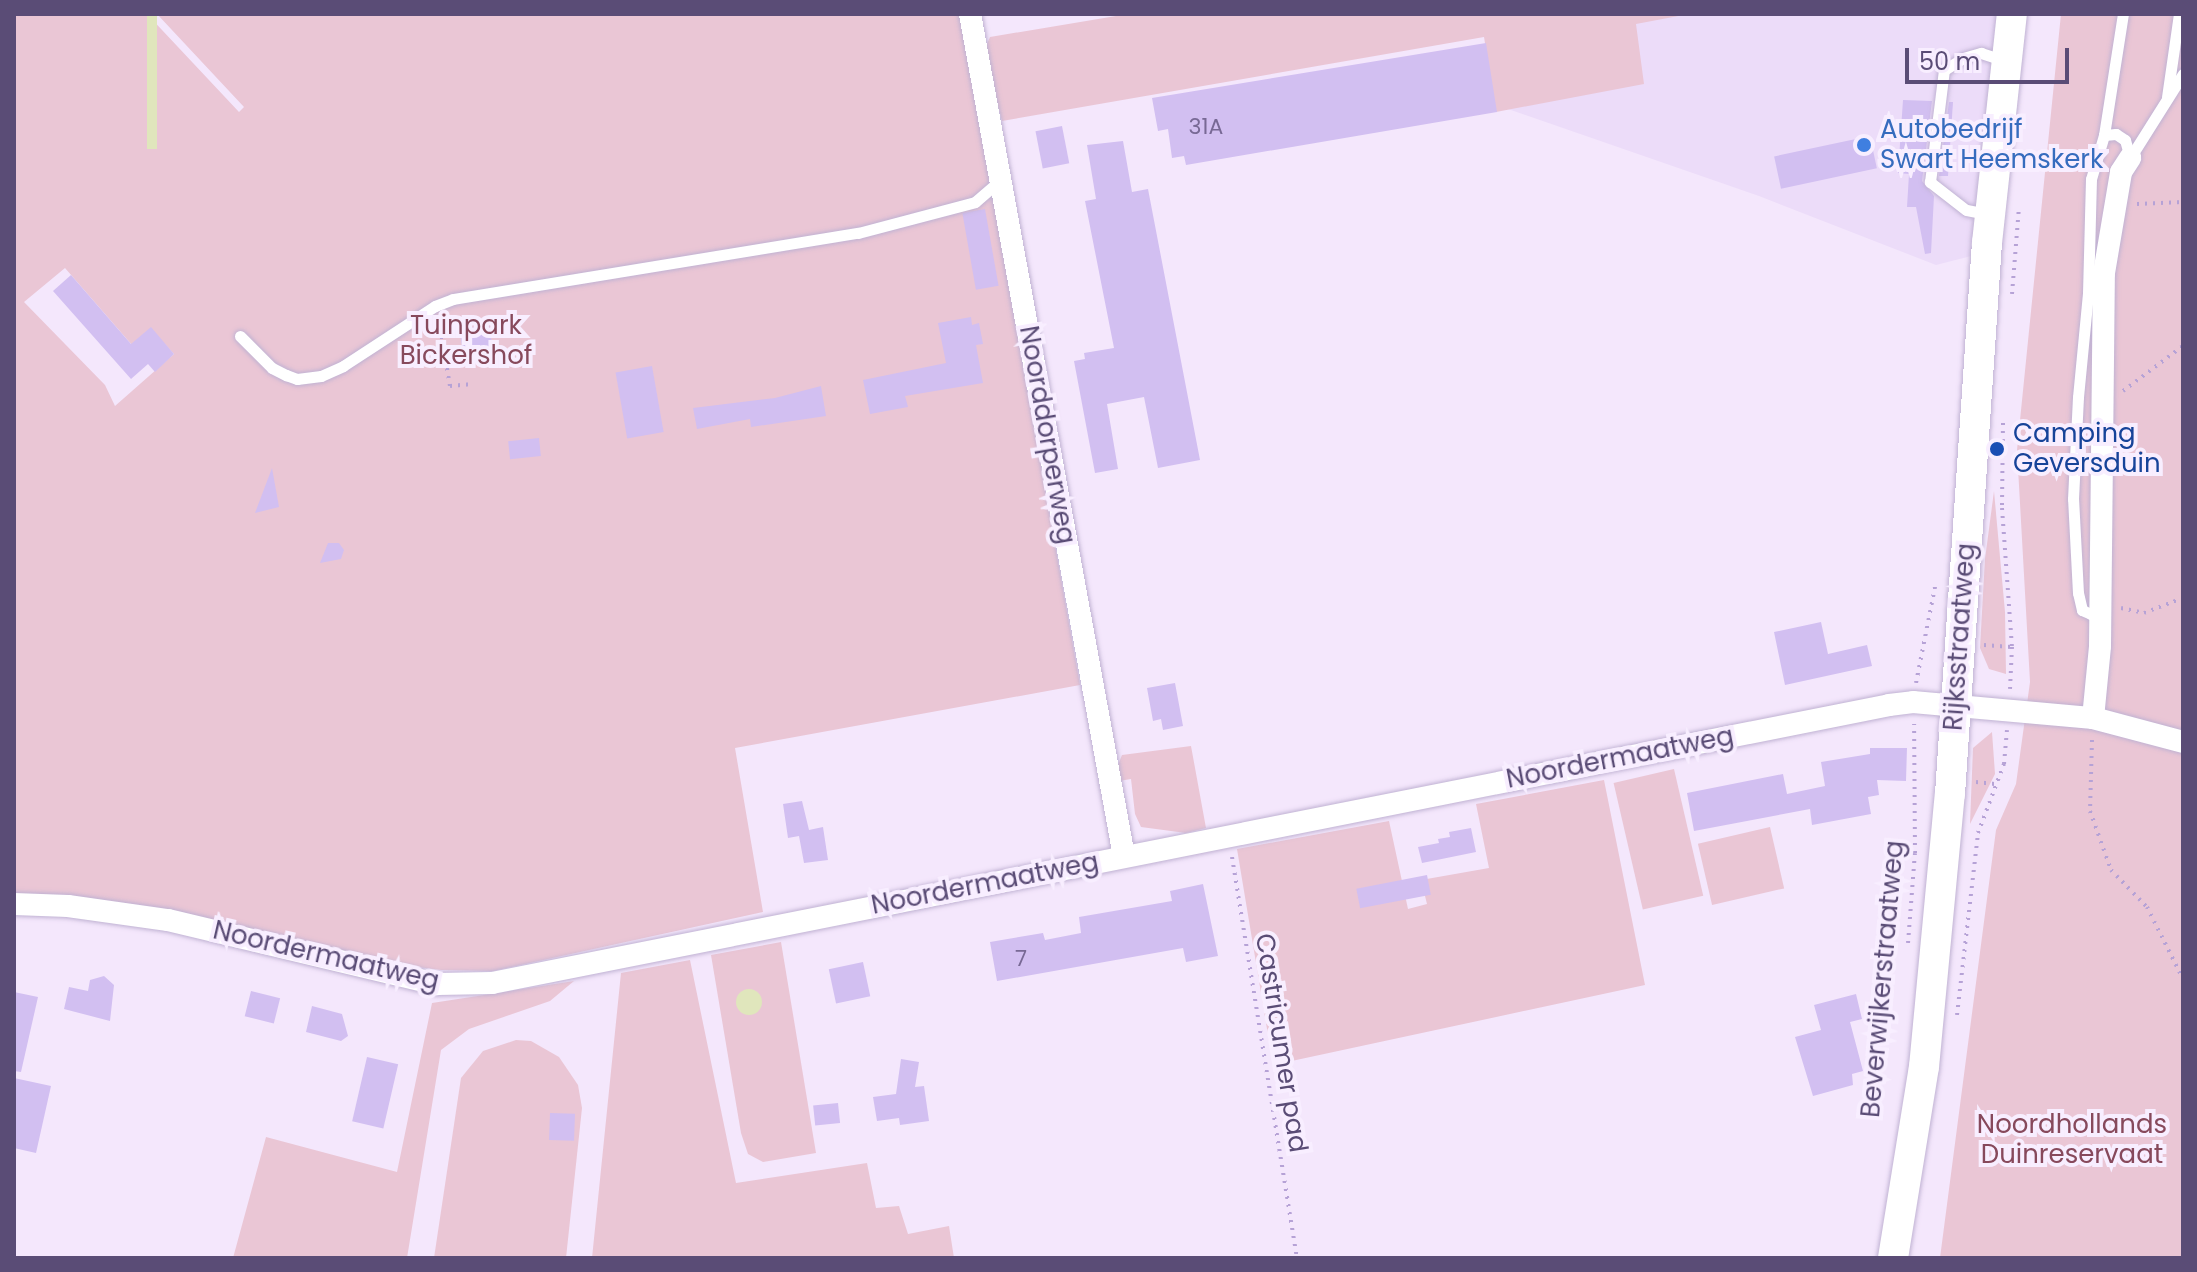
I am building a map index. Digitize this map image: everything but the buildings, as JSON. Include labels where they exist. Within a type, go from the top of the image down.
[{"type":"main road","name":"Rijksstraatweg","points":[[1893,1258],[1924,1067],[1956,705],[1990,215],[2012,14]]},
{"type":"street","name":"Noorddorperweg","points":[[970,14],[1124,856]]},
{"type":"street","points":[[2093,718],[2101,604],[2104,273],[2121,172],[2130,158]]},
{"type":"street","name":"Noordermaatweg","points":[[14,904],[68,906],[168,920],[410,980],[465,985],[492,983],[1228,835],[1913,702],[2093,718],[2183,742]]},
{"type":"lane","points":[[2101,604],[2091,614],[2082,610],[2073,499],[2078,397],[2088,293],[2091,179],[2104,135],[2123,14]]},
{"type":"lane","points":[[2166,101],[2179,14]]},
{"type":"lane","points":[[1990,215],[1966,210],[1930,182],[1944,70],[1963,58],[1981,53],[2006,62]]},
{"type":"lane","points":[[2130,158],[2183,74]]},
{"type":"lane","points":[[2104,135],[2116,134],[2125,140],[2130,158]]},
{"type":"lane","points":[[240,336],[272,368],[297,379],[307,379],[343,366],[438,305],[535,283],[858,233],[975,202],[1002,179]]},
{"type":"path","points":[[2011,304],[2020,196]]},
{"type":"path","points":[[2115,206],[2183,202]]},
{"type":"path","points":[[438,305],[450,386],[473,384]]},
{"type":"path","points":[[2105,405],[2183,346]]},
{"type":"path","name":"Rijksstraatweg","points":[[1996,784],[2004,764],[2012,647],[2002,517],[2003,419]]},
{"type":"path","points":[[2101,604],[2144,613],[2183,598]]},
{"type":"path","name":"Rijksstraatweg","points":[[1913,702],[1927,635]]},
{"type":"path","name":"Beverwijkerstraatweg","points":[[1907,945],[1915,853],[1913,702]]},
{"type":"path","points":[[2093,718],[2090,811],[2111,870],[2147,907],[2183,979]]},
{"type":"path","name":"Castricumer pad","points":[[1228,835],[1297,1258]]},
{"type":"shaded area","points":[[147,14],[157,14],[157,149],[147,149]]},
{"type":"shaded area","points":[[1485,14],[2006,14],[1979,254],[1936,265],[1759,196],[1508,109]]},
{"type":"shaded area","points":[[749,989],[758,993],[762,1002],[758,1011],[749,1015],[740,1011],[736,1002],[740,993]]},
{"type":"green space","name":"Tuinpark Bickershof","points":[[14,14],[147,14],[239,112],[244,107],[157,14],[960,14],[1080,685],[735,748],[763,912],[493,971],[441,970],[363,960],[14,897]],"holes":[[[65,268],[132,345],[151,329],[174,354],[115,406],[105,385],[24,302]]]},
{"type":"green space","points":[[1128,14],[1689,14],[1636,24],[1644,84],[1496,112],[1484,37],[1002,121],[984,51],[990,37]]},
{"type":"green space","name":"Noordhollands Duinreservaat","points":[[2061,14],[2183,14],[2183,1258],[1940,1258],[1996,830],[2016,784],[2030,682],[2017,450]]},
{"type":"green space","points":[[1994,491],[2005,612],[2006,674],[1989,669],[1980,648],[1985,559]]},
{"type":"green space","points":[[1992,732],[1995,774],[1970,824],[1973,748]]},
{"type":"green space","points":[[1191,746],[1206,828],[1186,833],[1141,827],[1135,814],[1131,779],[1119,781],[1118,765],[1122,755]]},
{"type":"green space","points":[[1674,769],[1703,896],[1643,910],[1614,783]]},
{"type":"green space","points":[[1604,780],[1645,985],[1273,1065],[1237,849],[1389,821],[1408,909],[1427,904],[1421,880],[1489,868],[1476,804]]},
{"type":"green space","points":[[1770,827],[1784,888],[1712,905],[1698,844]]},
{"type":"green space","points":[[781,942],[816,1153],[763,1162],[748,1154],[741,1133],[711,955]]},
{"type":"green space","points":[[690,960],[736,1183],[867,1163],[876,1208],[899,1206],[908,1234],[949,1226],[954,1258],[592,1258],[621,973]]},
{"type":"green space","points":[[574,981],[550,1001],[469,1029],[441,1050],[407,1258],[233,1258],[266,1137],[397,1172],[432,1003]]},
{"type":"green space","points":[[516,1040],[531,1041],[559,1057],[578,1085],[582,1108],[566,1258],[434,1258],[461,1078],[483,1051]]},
{"type":"place","name":"Autobedrijf Swart Heemskerk","points":[[1864,145]]},
{"type":"place","name":"Camping Geversduin","points":[[1997,449]]}]
